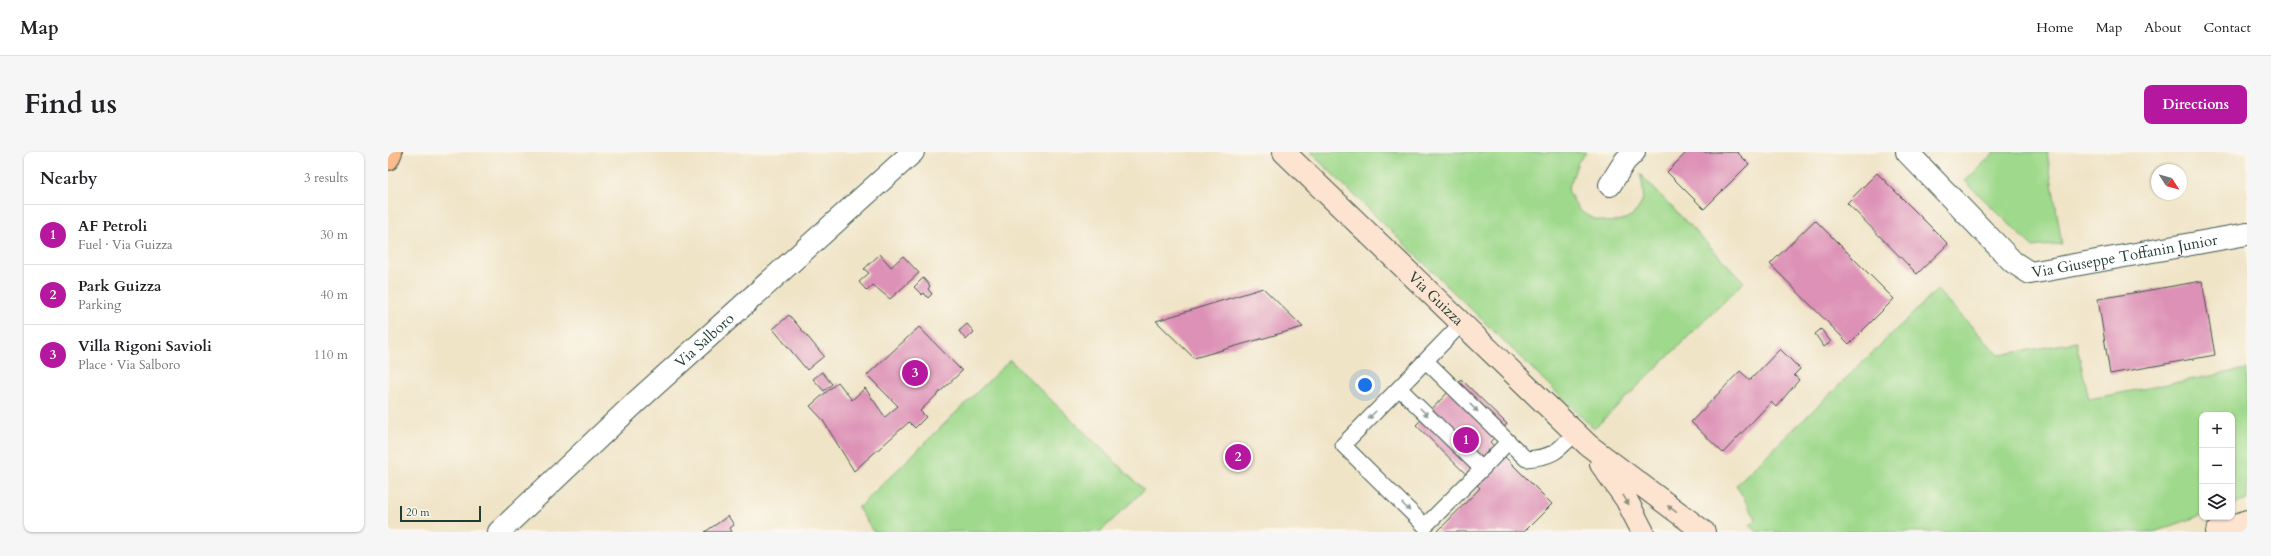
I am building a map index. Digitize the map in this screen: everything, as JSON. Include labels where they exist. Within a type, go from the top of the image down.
[{"type":"highway","points":[[388,159],[391,152]]},
{"type":"main road","name":"Via Guizza","points":[[1284,152],[1581,439],[1704,532]]},
{"type":"main road","name":"Via Guizza","points":[[1581,439],[1626,499],[1643,532]]},
{"type":"main road","points":[[2216,532],[2247,521]]},
{"type":"street","name":"Via Salboro","points":[[499,532],[635,404],[913,152]]},
{"type":"street","points":[[1610,184],[1624,161],[1634,152]]},
{"type":"street","name":"Via Giuseppe Toffanin Junior","points":[[1907,152],[2014,262],[2030,273],[2247,234]]},
{"type":"lane","points":[[1461,324],[1343,445],[1425,526],[1508,442]]},
{"type":"lane","points":[[1426,361],[1526,458],[1546,457],[1562,446],[1581,439]]},
{"type":"lane","points":[[1399,388],[1482,469]]},
{"type":"green space","points":[[1310,152],[1587,152],[1578,162],[1568,190],[1577,207],[1584,213],[1592,218],[1612,222],[1630,216],[1637,210],[1643,198],[1643,188],[1640,174],[1744,282],[1594,429]]},
{"type":"green space","points":[[1995,152],[2047,152],[2062,244],[2033,247],[1965,181]]},
{"type":"green space","points":[[1937,290],[1999,355],[2076,342],[2089,399],[2247,369],[2247,500],[2235,504],[2235,412],[2199,412],[2199,516],[2154,532],[1757,532],[1750,525],[1756,519],[1736,485]]},
{"type":"green space","points":[[1010,360],[1144,490],[1100,532],[874,532],[858,508]]},
{"type":"building","points":[[1687,152],[1737,152],[1749,164],[1704,209],[1667,172]]},
{"type":"building","points":[[1877,173],[1948,244],[1917,274],[1847,203]]},
{"type":"building","points":[[1815,220],[1894,299],[1849,344],[1770,264]]},
{"type":"building","points":[[880,254],[891,267],[903,256],[919,273],[890,299],[873,285],[867,291],[859,282],[869,273],[864,269]]},
{"type":"building","points":[[923,278],[930,286],[928,289],[932,294],[928,298],[924,293],[922,295],[914,287]]},
{"type":"building","points":[[2202,281],[2215,355],[2110,374],[2098,299]]},
{"type":"building","points":[[1263,288],[1303,327],[1194,358],[1156,321]]},
{"type":"building","points":[[789,315],[824,356],[807,370],[773,329]]},
{"type":"building","points":[[967,324],[974,332],[966,340],[959,331]]},
{"type":"building","points":[[919,327],[962,371],[920,411],[926,417],[915,428],[909,422],[854,471],[822,419],[810,406],[838,382],[852,400],[865,388],[885,417],[898,406],[867,375]]},
{"type":"building","points":[[1821,329],[1831,342],[1824,347],[1815,334]]},
{"type":"building","points":[[1780,349],[1800,369],[1794,375],[1799,380],[1776,407],[1771,402],[1723,453],[1691,422],[1740,371],[1750,380]]},
{"type":"building","points":[[822,372],[832,384],[824,391],[813,379]]},
{"type":"building","points":[[1461,379],[1507,424],[1490,442],[1552,504],[1524,532],[1437,532],[1480,488],[1416,425]]},
{"type":"building","points":[[728,516],[734,525],[730,528],[732,532],[705,532]]},
{"type":"place","name":"Villa Rigoni Savioli","points":[[915,373]]},
{"type":"place","name":"AF Petroli","points":[[1466,440]]},
{"type":"place","name":"Park Guizza","points":[[1238,457]]}]
